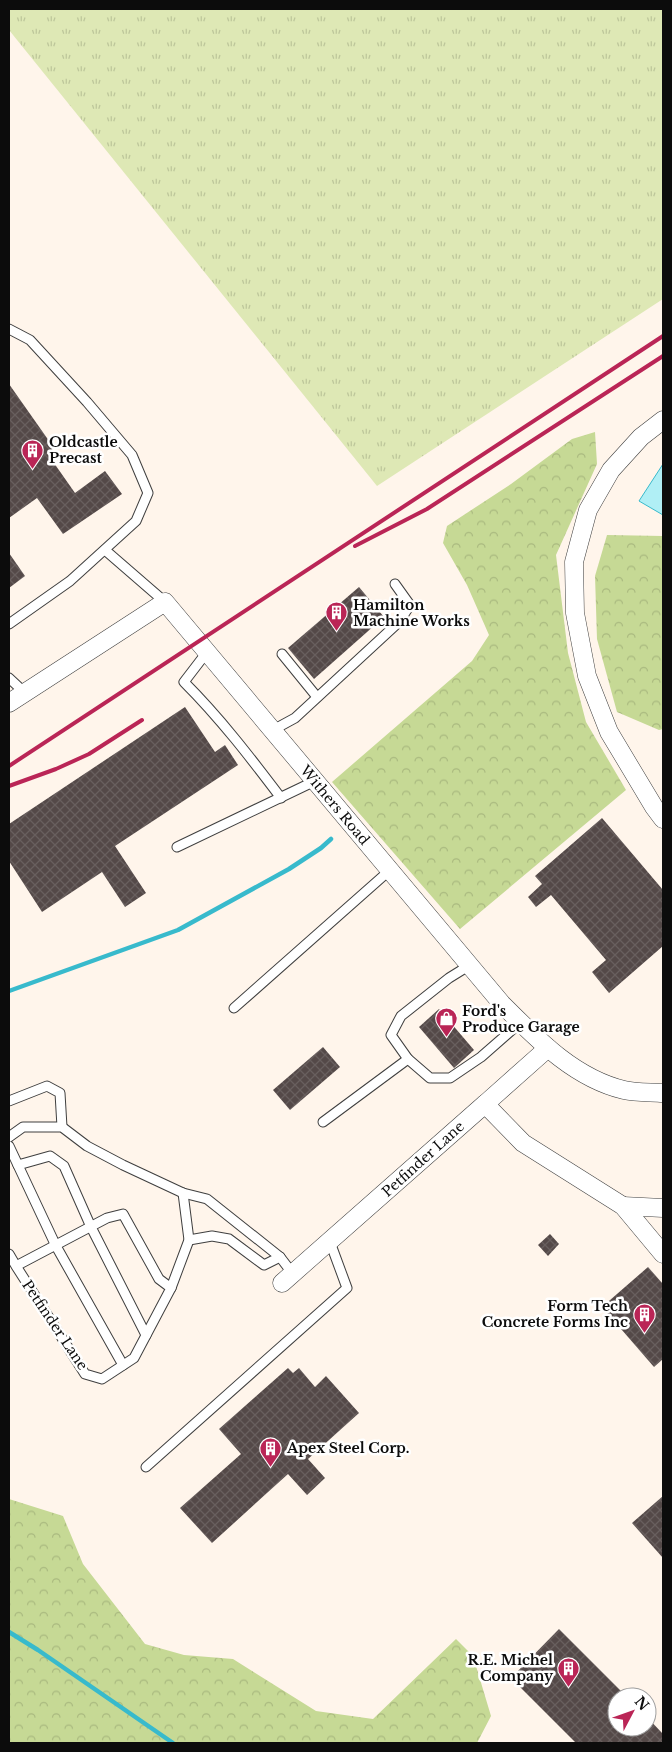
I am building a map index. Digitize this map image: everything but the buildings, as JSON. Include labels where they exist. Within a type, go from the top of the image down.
[{"type":"street","points":[[663,420],[641,437],[611,470],[588,510],[574,562],[576,613],[587,676],[609,732],[663,819]]},
{"type":"street","points":[[9,703],[165,602]]},
{"type":"street","name":"Withers Road","points":[[165,602],[502,1004],[540,1042],[590,1078],[625,1091],[663,1093]]},
{"type":"street","name":"Petfinder Lane","points":[[288,1279],[548,1048]]},
{"type":"street","points":[[486,1104],[523,1143],[624,1206],[663,1254]]},
{"type":"street","points":[[624,1206],[663,1208]]},
{"type":"lane","points":[[9,329],[30,340],[87,402],[132,455],[148,493],[136,521],[70,581],[9,624]]},
{"type":"lane","points":[[105,550],[165,602]]},
{"type":"lane","points":[[273,730],[295,718],[399,622],[410,606],[394,584]]},
{"type":"lane","points":[[207,652],[184,682],[207,705],[240,744],[281,798]]},
{"type":"lane","points":[[282,654],[317,697]]},
{"type":"lane","points":[[9,678],[24,692]]},
{"type":"lane","points":[[177,847],[315,781]]},
{"type":"lane","points":[[234,1008],[390,870]]},
{"type":"lane","points":[[470,965],[449,978],[401,1016],[391,1035],[408,1058],[430,1078],[450,1078],[481,1057],[521,1022]]},
{"type":"lane","points":[[323,1122],[408,1058]]},
{"type":"lane","points":[[9,1101],[47,1086],[60,1093],[62,1127],[23,1127],[9,1138]]},
{"type":"lane","name":"Petfinder Lane","points":[[62,1127],[86,1146],[183,1193],[207,1199],[280,1257],[288,1279]]},
{"type":"lane","points":[[9,1146],[56,1246],[123,1365]]},
{"type":"lane","points":[[18,1165],[50,1156],[64,1166],[91,1227],[146,1335]]},
{"type":"lane","points":[[172,1288],[189,1240],[183,1193]]},
{"type":"lane","name":"Petfinder Lane","points":[[9,1254],[16,1266],[86,1374],[102,1379],[134,1358],[172,1288],[159,1279],[123,1214],[107,1218],[16,1266]]},
{"type":"lane","points":[[189,1240],[212,1236],[229,1239],[264,1265],[280,1257]]},
{"type":"lane","points":[[146,1467],[347,1288],[330,1242]]},
{"type":"green space","points":[[9,9],[663,9],[663,299],[377,486],[9,30]]},
{"type":"green space","points":[[595,432],[597,464],[556,555],[568,653],[586,722],[626,790],[460,929],[332,782],[472,661],[489,635],[467,585],[443,543],[447,526],[511,484],[572,439]]},
{"type":"green space","points":[[607,535],[663,536],[663,729],[659,730],[617,712],[597,639],[595,576]]},
{"type":"green space","points":[[9,1499],[63,1516],[83,1564],[145,1644],[184,1655],[233,1659],[316,1711],[373,1719],[456,1639],[473,1656],[491,1716],[477,1743],[9,1743]]},
{"type":"water","points":[[663,464],[663,515],[639,501]]},
{"type":"waterway","points":[[9,991],[178,930],[289,869],[321,848],[331,839]]},
{"type":"waterway","points":[[9,1632],[173,1743]]},
{"type":"railway","points":[[9,766],[663,336]]},
{"type":"railway","points":[[355,546],[427,509],[663,356]]},
{"type":"railway","points":[[9,786],[56,769],[89,754],[142,720]]},
{"type":"place","name":"Oldcastle Precast","points":[[33,469]]},
{"type":"place","name":"Hamilton Machine Works","points":[[337,632]]},
{"type":"place","name":"Ford's Produce Garage","points":[[446,1038]]},
{"type":"place","name":"Form Tech Concrete Forms Inc","points":[[644,1333]]},
{"type":"place","name":"Apex Steel Corp.","points":[[271,1467]]},
{"type":"place","name":"R.E. Michel Company","points":[[569,1687]]}]
